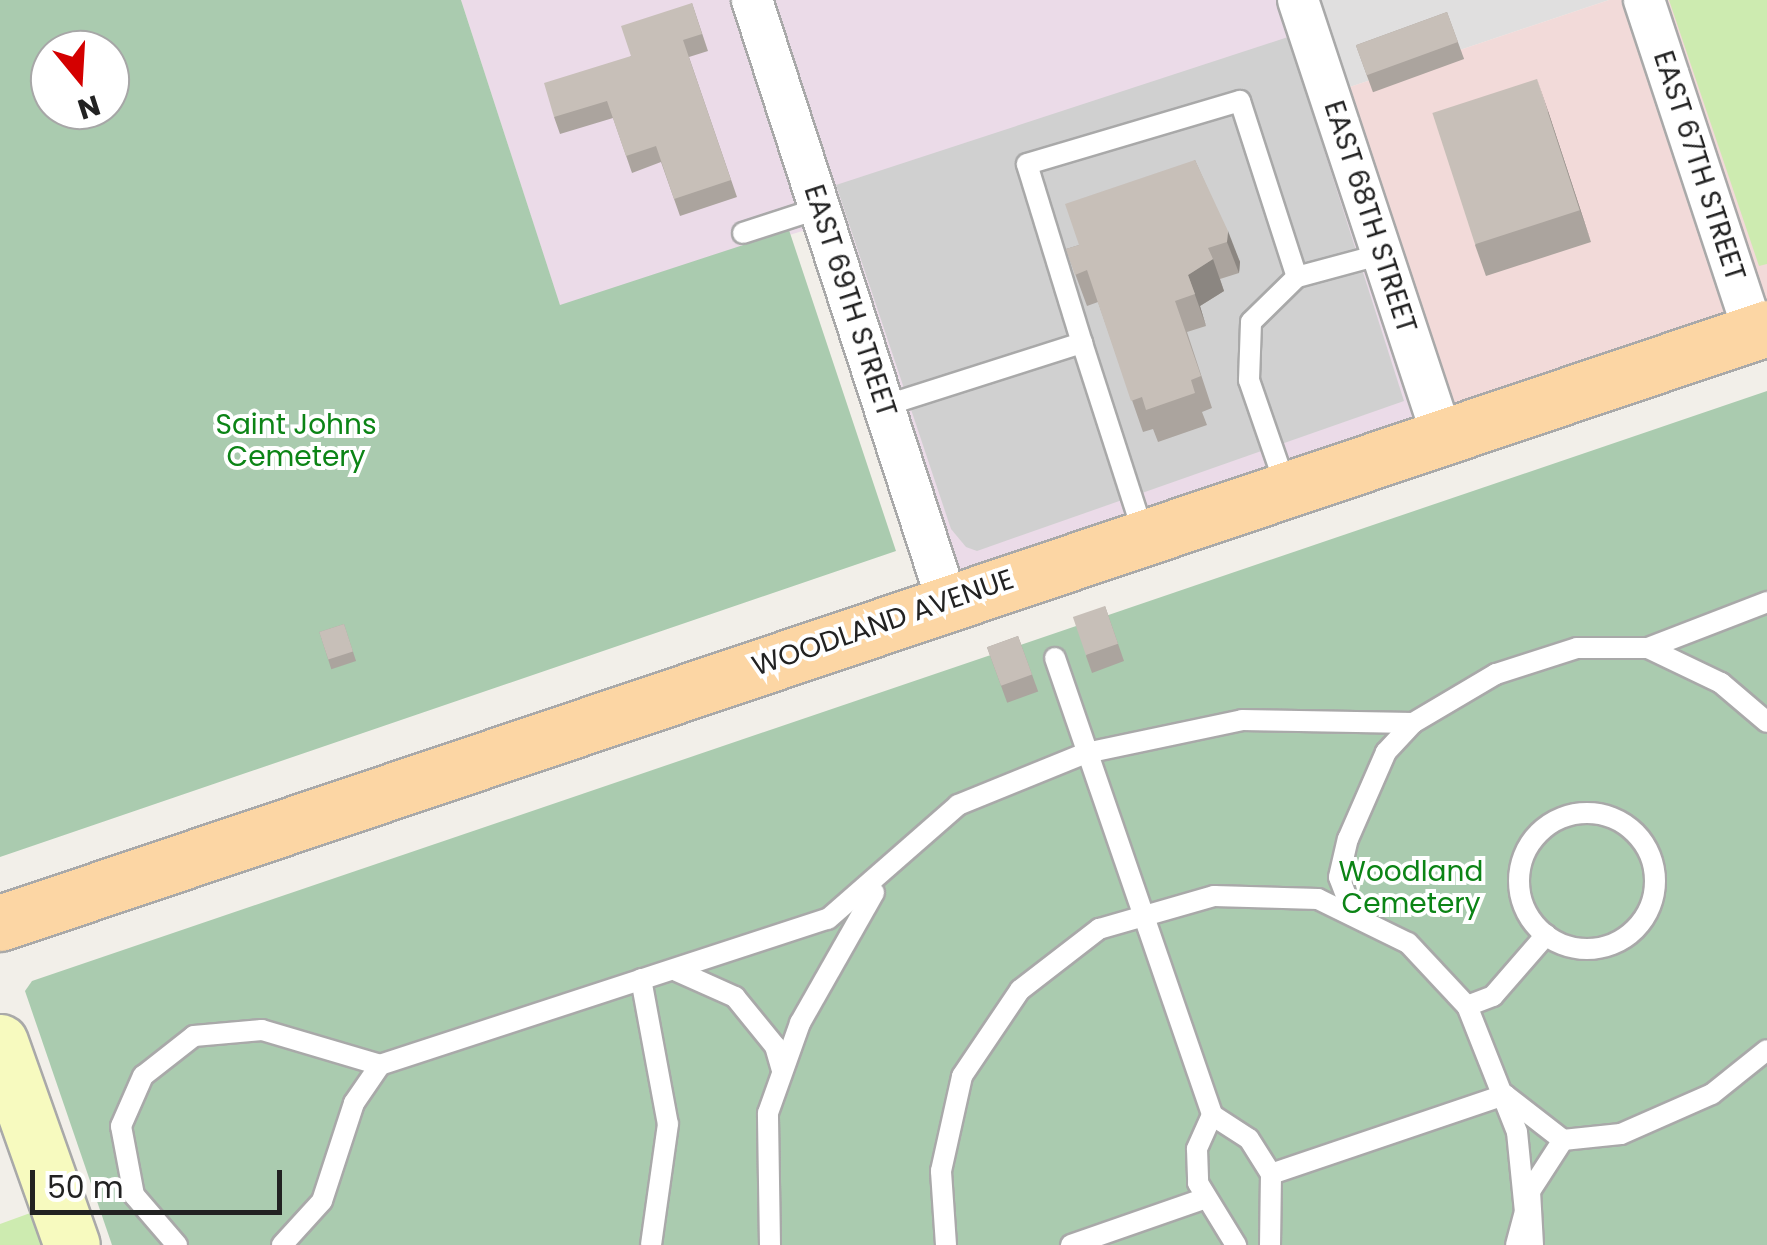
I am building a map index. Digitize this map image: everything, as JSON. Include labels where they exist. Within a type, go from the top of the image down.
[{"type":"main road","name":"WOODLAND AVENUE","points":[[0,922],[1442,434],[1761,330]]},
{"type":"street","name":"EAST 69TH STREET","points":[[752,0],[946,602]]},
{"type":"street","name":"EAST 68TH STREET","points":[[1298,0],[1442,434]]},
{"type":"street","name":"EAST 67TH STREET","points":[[1644,0],[1761,330]]},
{"type":"street","points":[[0,1042],[72,1245]]},
{"type":"lane","points":[[1144,535],[1028,164],[1240,102],[1297,277]]},
{"type":"lane","points":[[743,233],[820,208]]},
{"type":"lane","points":[[1286,487],[1250,380],[1251,322],[1297,277],[1382,254]]},
{"type":"lane","points":[[884,406],[1082,344]]},
{"type":"lane","points":[[1352,911],[1339,877],[1364,793],[1413,723],[1534,659],[1648,648],[1767,602]]},
{"type":"lane","points":[[1648,648],[1721,684],[1767,722]]},
{"type":"lane","points":[[1055,658],[1212,1115],[1249,1139],[1271,1174],[1270,1245]]},
{"type":"lane","points":[[177,1245],[134,1196],[122,1160],[130,1100],[158,1059],[194,1036],[234,1028],[380,1064],[828,920],[958,805],[1086,753],[1242,720],[1413,723]]},
{"type":"lane","points":[[1606,815],[1626,824],[1656,880],[1644,921],[1608,947],[1585,950],[1546,935],[1519,893],[1527,847],[1562,817],[1606,815]]},
{"type":"lane","points":[[770,1245],[763,1142],[782,1071],[886,872]]},
{"type":"lane","points":[[1307,897],[1339,877]]},
{"type":"lane","points":[[946,1245],[946,1132],[972,1056],[1047,962],[1141,914],[1236,893],[1307,897],[1352,911],[1429,960],[1467,1006],[1506,1095],[1533,1245]]},
{"type":"lane","points":[[1467,1006],[1506,984],[1546,935]]},
{"type":"lane","points":[[675,970],[735,997],[767,1033],[782,1071]]},
{"type":"lane","points":[[641,979],[668,1124],[651,1245]]},
{"type":"lane","points":[[1506,1095],[1563,1140],[1621,1134],[1680,1111],[1767,1050]]},
{"type":"lane","points":[[282,1245],[322,1201],[354,1103],[380,1064]]},
{"type":"lane","points":[[1271,1174],[1506,1095]]},
{"type":"lane","points":[[1212,1115],[1197,1149],[1203,1200],[1236,1245]]},
{"type":"lane","points":[[1516,1245],[1537,1172],[1563,1140]]},
{"type":"lane","points":[[1070,1245],[1203,1200]]},
{"type":"shaded area","points":[[461,0],[1297,0],[1442,435],[947,601],[825,224],[560,306]]},
{"type":"shaded area","points":[[1298,0],[1609,0],[1329,94]]},
{"type":"shaded area","points":[[1609,0],[1767,0],[1767,328],[1442,435],[1329,94]]},
{"type":"shaded area","points":[[1288,37],[1404,401],[977,551],[966,547],[951,529],[836,185]]},
{"type":"green space","name":"Saint Johns Cemetery","points":[[0,0],[461,0],[560,305],[789,230],[896,551],[0,857]]},
{"type":"green space","points":[[1669,0],[1767,0],[1767,264],[1759,266]]},
{"type":"green space","name":"Woodland Cemetery","points":[[1767,391],[1767,1245],[112,1245],[25,991],[32,981]]},
{"type":"green space","points":[[33,1212],[44,1245],[0,1245],[0,1224]]},
{"type":"building","points":[[692,3],[702,34],[683,40],[731,180],[674,199],[656,146],[626,156],[607,101],[554,117],[544,83],[631,56],[621,26]]},
{"type":"building","points":[[1447,12],[1458,42],[1367,75],[1356,45]]},
{"type":"building","points":[[1537,79],[1580,210],[1475,244],[1432,113]]},
{"type":"building","points":[[1195,160],[1228,231],[1227,242],[1208,248],[1213,259],[1188,275],[1195,294],[1175,301],[1201,376],[1191,380],[1195,393],[1146,410],[1142,397],[1131,401],[1087,270],[1075,275],[1066,249],[1079,245],[1065,204]]},
{"type":"building","points":[[1105,606],[1118,644],[1086,655],[1073,617]]},
{"type":"building","points":[[344,624],[353,652],[328,660],[319,632]]},
{"type":"building","points":[[1018,636],[1032,675],[1001,686],[987,647]]}]
